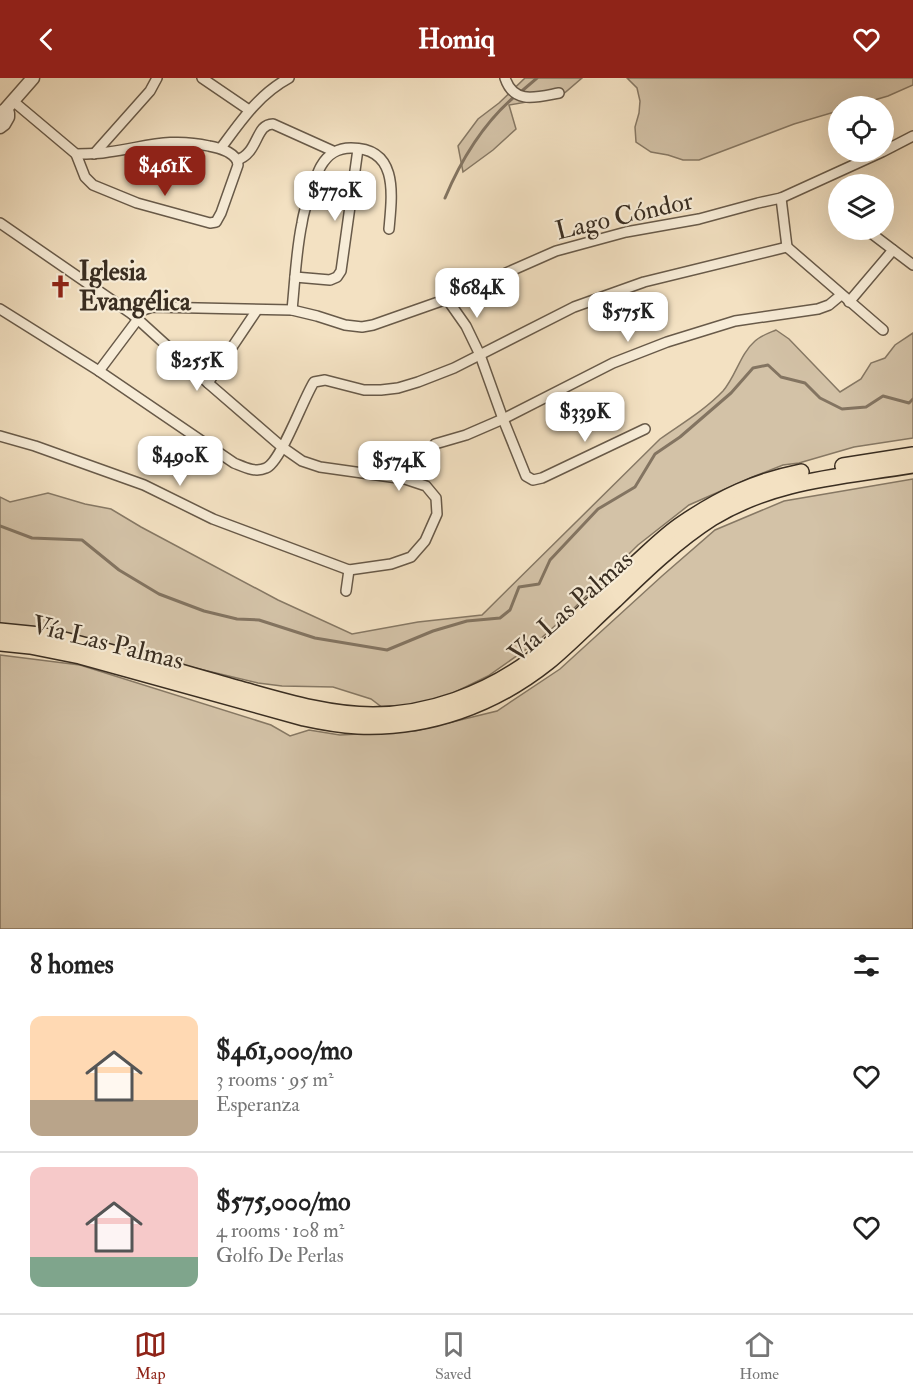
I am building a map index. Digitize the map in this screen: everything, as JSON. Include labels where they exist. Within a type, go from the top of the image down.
[{"type":"highway","points":[[838,466],[913,446]]},
{"type":"highway","name":"Vía Las Palmas","points":[[0,631],[40,634],[320,710],[374,715],[418,710],[445,704],[479,690],[530,661],[680,526],[719,501],[762,482],[790,475],[913,454]]},
{"type":"highway","name":"Vía Las Palmas","points":[[0,643],[30,646],[80,656],[291,720],[376,726],[413,723],[465,710],[497,695],[538,669],[680,541],[731,508],[767,492],[804,482],[913,465]]},
{"type":"street","points":[[6,108],[33,78]]},
{"type":"street","points":[[90,154],[150,91],[157,78]]},
{"type":"street","points":[[202,78],[249,110]]},
{"type":"street","points":[[221,148],[249,110],[273,87],[289,78]]},
{"type":"street","points":[[505,78],[514,93],[521,98],[559,93]]},
{"type":"street","points":[[0,127],[8,117],[6,108]]},
{"type":"street","points":[[6,108],[76,154],[107,153],[174,141],[221,148],[235,156],[238,165],[221,213],[216,222],[210,224],[137,203],[93,185],[85,177],[76,154]]},
{"type":"street","points":[[237,160],[249,153],[262,128],[268,124],[273,124],[333,151],[347,148],[374,152],[384,162],[390,178],[392,204],[389,229]]},
{"type":"street","name":"Lago Cóndor","points":[[894,146],[913,136]]},
{"type":"street","points":[[295,277],[330,280],[338,277],[341,271],[358,149]]},
{"type":"street","points":[[292,310],[302,221],[321,165],[333,151]]},
{"type":"street","name":"Lago Cóndor","points":[[135,316],[152,307],[292,310],[345,325],[362,327],[374,325],[447,299],[556,251],[626,232],[699,219],[781,198],[859,162]]},
{"type":"street","points":[[781,198],[787,247],[883,330]]},
{"type":"street","points":[[0,223],[135,316],[208,383],[282,447],[302,461],[320,467],[405,479],[426,486],[436,498],[437,514],[425,541],[411,557],[391,564],[349,570],[213,519],[144,485],[35,446],[0,436]]},
{"type":"street","points":[[880,240],[913,265]]},
{"type":"street","points":[[0,309],[99,371],[234,463],[248,469],[265,469],[272,464],[282,447],[314,382],[326,380],[364,390],[398,388],[427,379],[480,355],[574,308],[644,282],[787,247]]},
{"type":"street","points":[[849,302],[893,250]]},
{"type":"street","points":[[435,444],[466,435],[503,419],[614,363],[667,342],[735,321],[818,309],[829,305],[841,295]]},
{"type":"street","points":[[447,299],[466,326],[480,355],[526,476],[533,480],[542,478],[645,429]]},
{"type":"street","points":[[208,383],[256,309]]},
{"type":"street","points":[[99,371],[135,316]]},
{"type":"street","points":[[346,591],[349,570]]},
{"type":"shaded area","points":[[525,78],[582,78],[561,96],[509,105],[516,129],[493,150],[463,172],[458,146],[478,119]]},
{"type":"shaded area","points":[[627,78],[913,78],[913,85],[888,96],[828,96],[828,114],[794,124],[699,160],[683,160],[651,152],[636,142],[635,127],[640,101],[637,88]]},
{"type":"shaded area","points":[[776,330],[789,339],[840,392],[861,379],[871,363],[885,358],[895,345],[913,333],[913,438],[854,447],[799,463],[783,465],[689,505],[638,545],[538,641],[488,676],[447,696],[424,703],[383,708],[371,699],[333,687],[258,683],[128,652],[0,626],[0,497],[10,502],[48,493],[111,509],[278,600],[352,634],[418,622],[482,615],[660,439],[716,398],[727,385],[750,346],[759,338]]},
{"type":"shaded area","points":[[913,479],[913,929],[0,929],[0,655],[80,665],[271,725],[290,736],[309,730],[340,735],[415,731],[497,711],[560,669],[715,530],[784,501]]},
{"type":"waterway","points":[[523,90],[537,78]]},
{"type":"waterway","points":[[445,198],[474,143],[492,119],[514,97]]},
{"type":"waterway","points":[[0,526],[32,538],[82,540],[119,570],[159,594],[204,611],[237,619],[259,620],[315,638],[387,650],[433,631],[467,621],[500,618],[510,610],[519,587],[539,584],[550,560],[598,509],[635,487],[655,454],[680,437],[731,393],[753,368],[768,365],[781,377],[805,383],[820,398],[842,409],[866,407],[883,396],[909,403],[913,399]]},
{"type":"place","name":"Iglesia Evangélica","points":[[61,286]]}]
